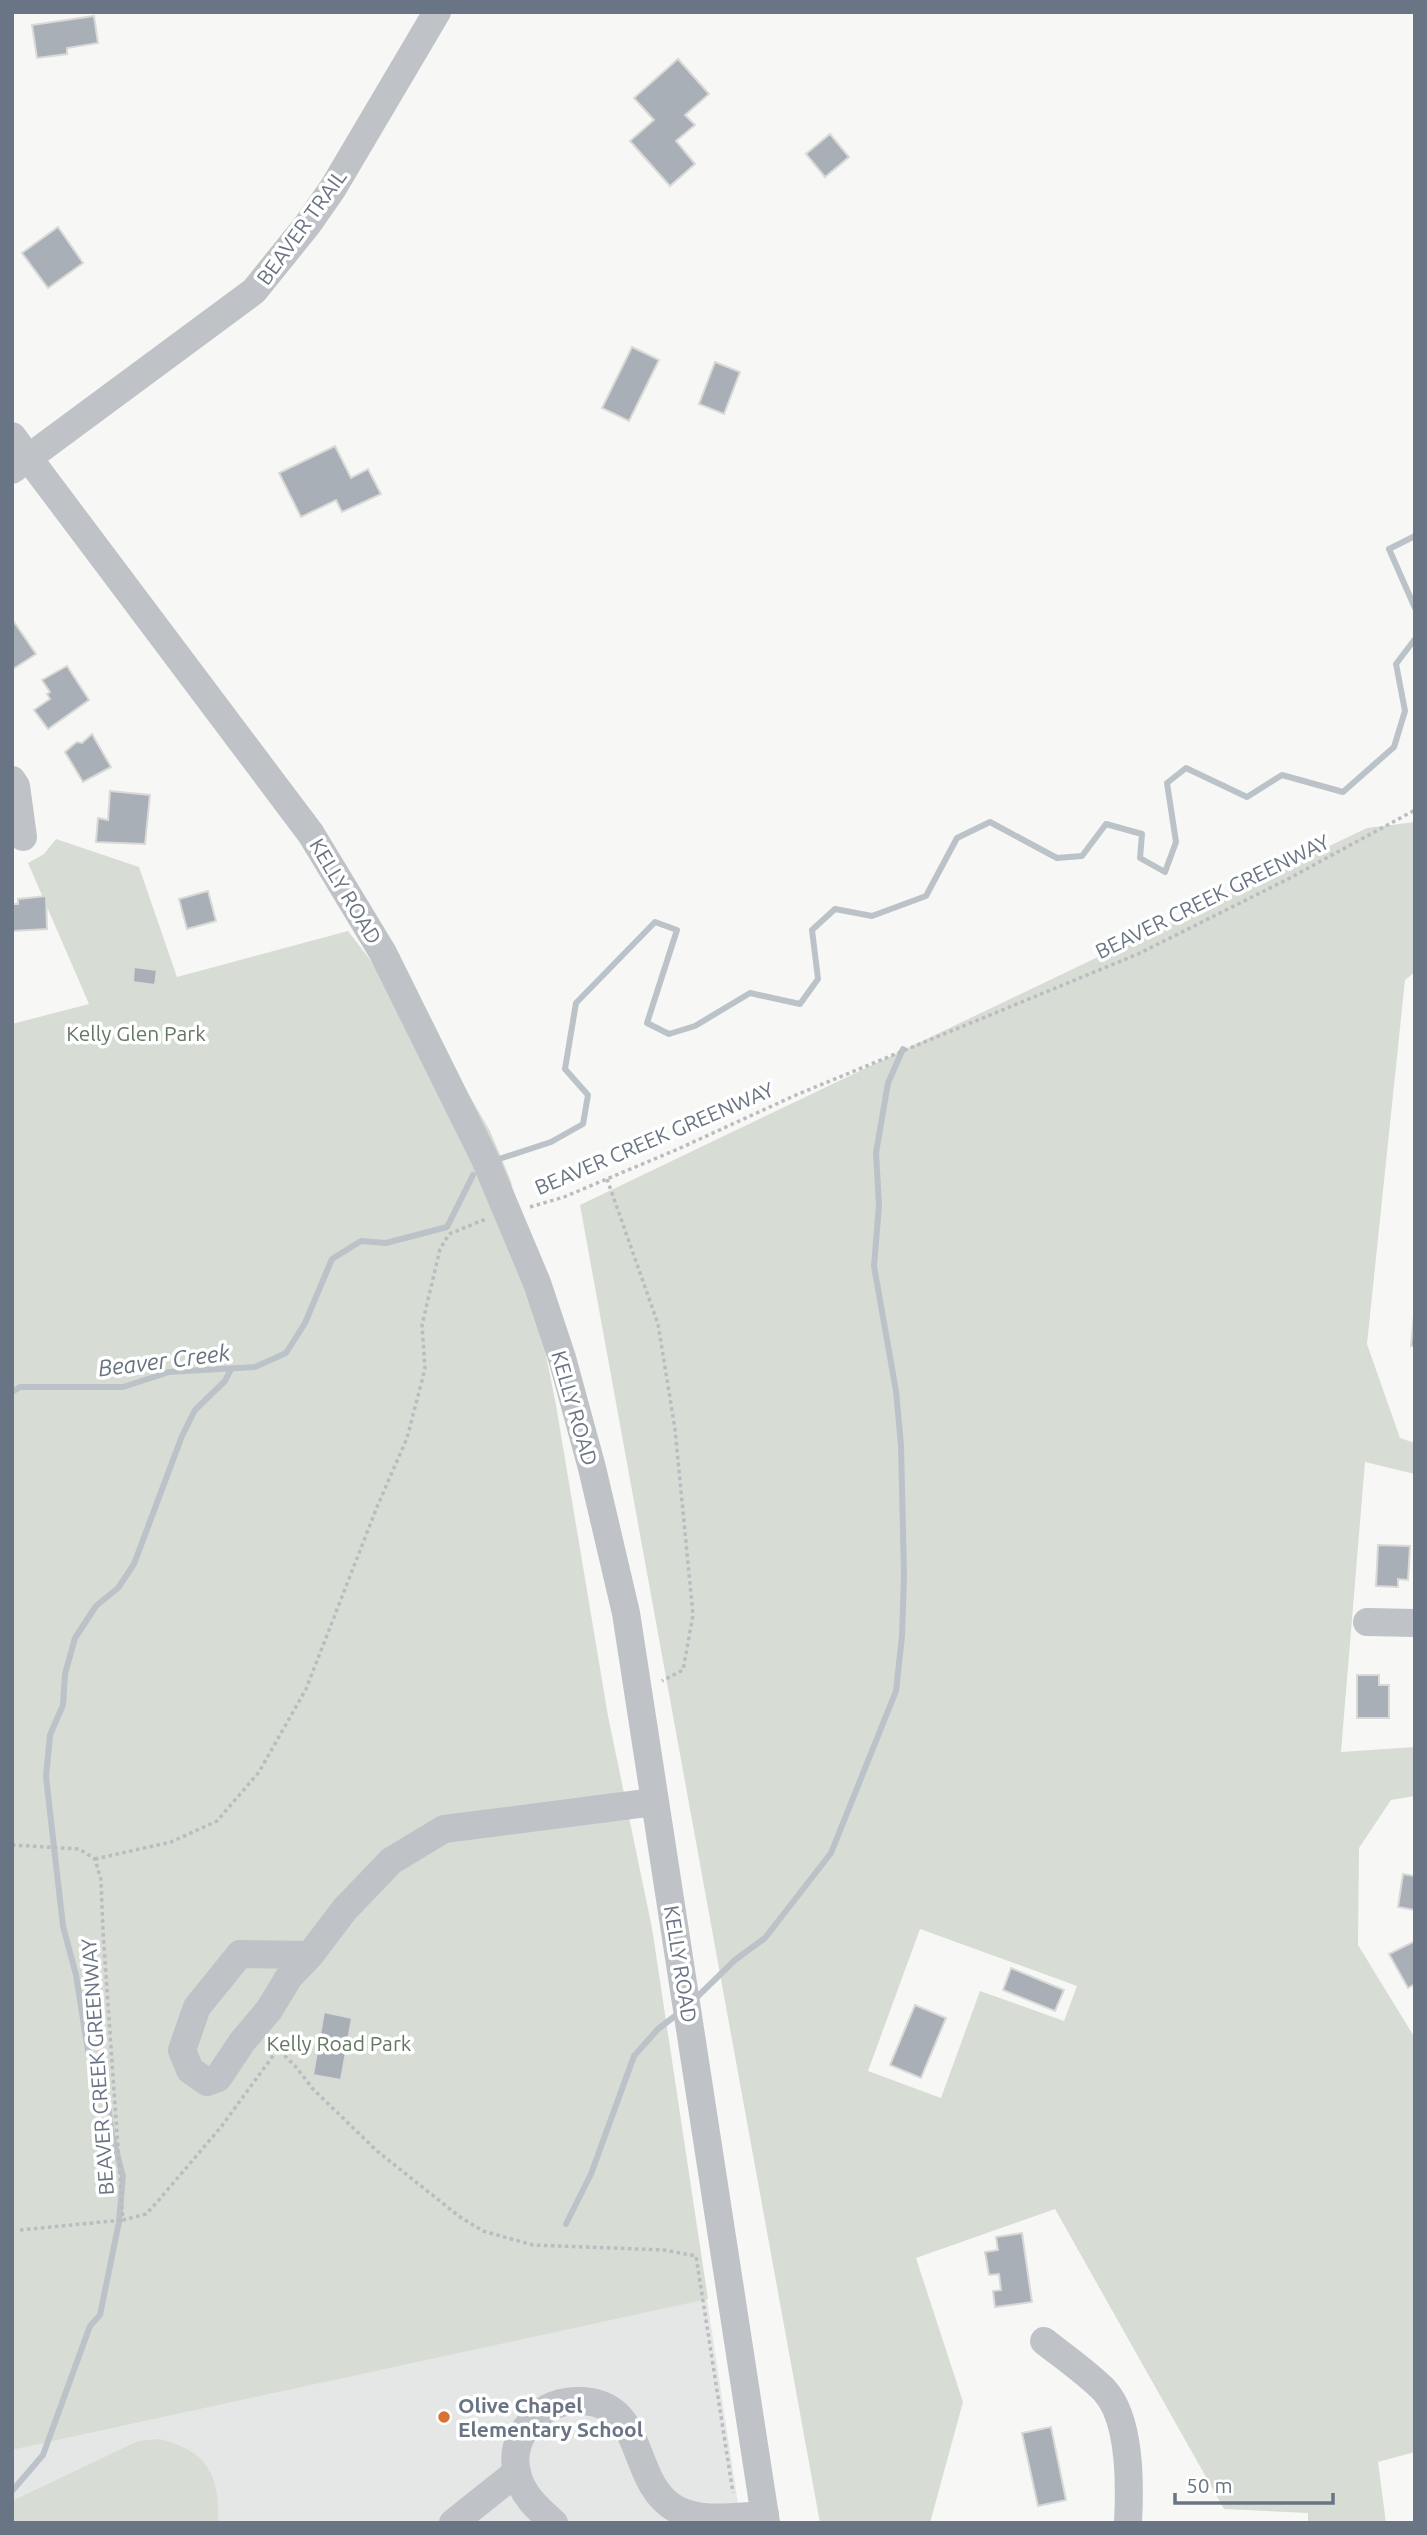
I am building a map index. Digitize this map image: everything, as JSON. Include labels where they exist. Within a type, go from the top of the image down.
[{"type":"street","name":"BEAVER TRAIL","points":[[18,455],[254,291],[333,188],[437,12]]},
{"type":"street","name":"KELLY ROAD","points":[[18,455],[311,834],[383,953],[480,1149],[537,1283],[562,1358],[592,1468],[626,1613],[765,2519]]},
{"type":"street","points":[[12,780],[16,786],[23,836]]},
{"type":"street","points":[[1367,1622],[1415,1623]]},
{"type":"street","points":[[310,1955],[240,1954],[197,2007],[182,2050],[190,2070],[207,2082],[218,2078],[242,2042],[269,2010],[289,1977],[310,1955],[345,1909],[391,1861],[444,1829],[654,1802]]},
{"type":"street","points":[[1044,2341],[1105,2392],[1125,2430],[1128,2523]]},
{"type":"street","points":[[554,2523],[523,2492],[517,2472],[515,2450],[534,2417],[547,2407],[561,2402],[587,2400],[611,2408],[628,2426],[656,2490],[664,2501],[689,2514],[765,2519]]},
{"type":"street","points":[[453,2523],[517,2472]]},
{"type":"path","name":"BEAVER CREEK GREENWAY","points":[[529,1207],[564,1197],[796,1095],[1138,954],[1286,880],[1415,810]]},
{"type":"path","points":[[607,1179],[658,1324],[675,1429],[693,1615],[683,1670],[638,1693]]},
{"type":"path","points":[[12,1845],[79,1849],[95,1859],[171,1842],[217,1821],[259,1772],[306,1689],[407,1437],[425,1369],[422,1325],[440,1249],[449,1234],[495,1217]]},
{"type":"path","name":"BEAVER CREEK GREENWAY","points":[[95,1859],[101,1880],[123,2220],[146,2214],[158,2202],[221,2127],[278,2049],[313,2089],[377,2151],[460,2217],[484,2231],[533,2245],[664,2250],[696,2256],[732,2490]]},
{"type":"path","points":[[20,2230],[123,2220]]},
{"type":"shaded area","name":"Olive Chapel Elementary School","points":[[707,2299],[741,2523],[12,2523],[12,2450]]},
{"type":"green space","points":[[1415,822],[1415,972],[1405,980],[1367,1344],[1400,1438],[1415,1443],[1415,1474],[1365,1462],[1341,1752],[1415,1747],[1415,1796],[1391,1800],[1359,1848],[1358,1945],[1415,2038],[1415,2452],[1378,2462],[1386,2523],[1308,2523],[1308,2513],[1224,2509],[1055,2209],[916,2258],[963,2402],[930,2523],[820,2523],[580,1205],[1367,828]],"holes":[[[920,1929],[1077,1986],[1064,2021],[980,1991],[941,2098],[868,2071]]]},
{"type":"green space","name":"Kelly Road Park","points":[[56,839],[139,867],[177,977],[348,931],[453,1067],[490,1131],[511,1181],[556,1405],[608,1716],[652,1928],[708,2299],[12,2450],[12,1024],[89,1004],[28,863],[44,854]]},
{"type":"green space","points":[[159,2439],[189,2450],[207,2467],[216,2491],[218,2523],[12,2523],[12,2501],[138,2441]]},
{"type":"building","points":[[94,16],[98,43],[67,48],[67,54],[37,58],[32,25]]},
{"type":"building","points":[[678,59],[709,94],[685,115],[695,125],[676,141],[695,164],[670,186],[630,141],[654,120],[634,98]]},
{"type":"building","points":[[830,134],[849,157],[825,177],[806,154]]},
{"type":"building","points":[[58,227],[83,263],[48,288],[22,253]]},
{"type":"building","points":[[632,347],[659,360],[629,421],[602,408]]},
{"type":"building","points":[[715,362],[740,372],[724,414],[699,404]]},
{"type":"building","points":[[335,446],[351,478],[368,469],[381,494],[342,512],[336,500],[301,517],[279,473]]},
{"type":"building","points":[[14,622],[36,654],[13,669],[12,623]]},
{"type":"building","points":[[67,666],[89,700],[48,729],[34,710],[50,699],[47,694],[50,692],[42,680]]},
{"type":"building","points":[[92,734],[111,767],[83,782],[65,752]]},
{"type":"building","points":[[110,791],[150,795],[145,844],[96,842],[98,818],[108,820]]},
{"type":"building","points":[[208,891],[216,921],[187,929],[179,899]]},
{"type":"building","points":[[46,896],[47,929],[12,931],[12,904],[18,904],[18,899]]},
{"type":"building","points":[[134,967],[157,970],[155,985],[133,982]]},
{"type":"building","points":[[1415,1306],[1415,1346],[1411,1346]]},
{"type":"building","points":[[1378,1545],[1410,1546],[1408,1580],[1398,1579],[1398,1587],[1376,1586]]},
{"type":"building","points":[[1357,1675],[1379,1675],[1379,1685],[1389,1685],[1389,1718],[1357,1718]]},
{"type":"building","points":[[1403,1874],[1415,1876],[1415,1910],[1398,1907]]},
{"type":"building","points":[[1415,1941],[1415,1984],[1408,1988],[1389,1954]]},
{"type":"building","points":[[1011,1968],[1064,1990],[1055,2011],[1003,1990]]},
{"type":"building","points":[[915,2005],[946,2018],[921,2078],[890,2065]]},
{"type":"building","points":[[324,2012],[352,2018],[341,2080],[313,2075]]},
{"type":"building","points":[[1022,2233],[1032,2302],[995,2307],[993,2291],[1001,2290],[999,2274],[989,2275],[985,2252],[998,2250],[996,2237]]},
{"type":"building","points":[[1051,2427],[1066,2500],[1038,2506],[1022,2433]]},
{"type":"waterway","name":"Beaver Creek","points":[[1415,536],[1389,549],[1415,608]]},
{"type":"waterway","name":"Beaver Creek","points":[[493,1161],[551,1142],[583,1124],[588,1095],[565,1069],[576,1003],[655,922],[677,930],[647,1023],[669,1034],[695,1026],[750,993],[800,1004],[818,979],[812,930],[835,909],[872,916],[926,896],[957,838],[990,822],[1057,858],[1082,856],[1106,824],[1142,834],[1140,858],[1165,872],[1176,842],[1167,783],[1186,768],[1247,797],[1282,775],[1343,792],[1394,747],[1405,711],[1396,664],[1415,639]]},
{"type":"waterway","points":[[695,1999],[735,1960],[765,1938],[831,1853],[896,1691],[902,1636],[904,1574],[901,1445],[896,1391],[874,1266],[879,1205],[876,1153],[888,1083],[903,1049]]},
{"type":"waterway","name":"Beaver Creek","points":[[12,1392],[20,1387],[123,1387],[169,1372],[255,1367],[286,1353],[305,1323],[332,1259],[361,1241],[386,1243],[447,1227],[473,1175]]},
{"type":"waterway","points":[[12,2491],[43,2455],[90,2326],[100,2315],[119,2222],[123,2176],[112,2135],[106,2092],[88,2051],[76,1975],[63,1926],[46,1777],[50,1735],[63,1705],[65,1674],[75,1638],[96,1606],[118,1588],[134,1564],[182,1436],[195,1410],[225,1381],[231,1369]]},
{"type":"waterway","points":[[566,2224],[591,2174],[634,2056],[658,2029],[679,2013]]},
{"type":"place","name":"Olive Chapel Elementary School","points":[[444,2417]]},
{"type":"park label","name":"Kelly Glen Park","points":[[136,1033]]}]
